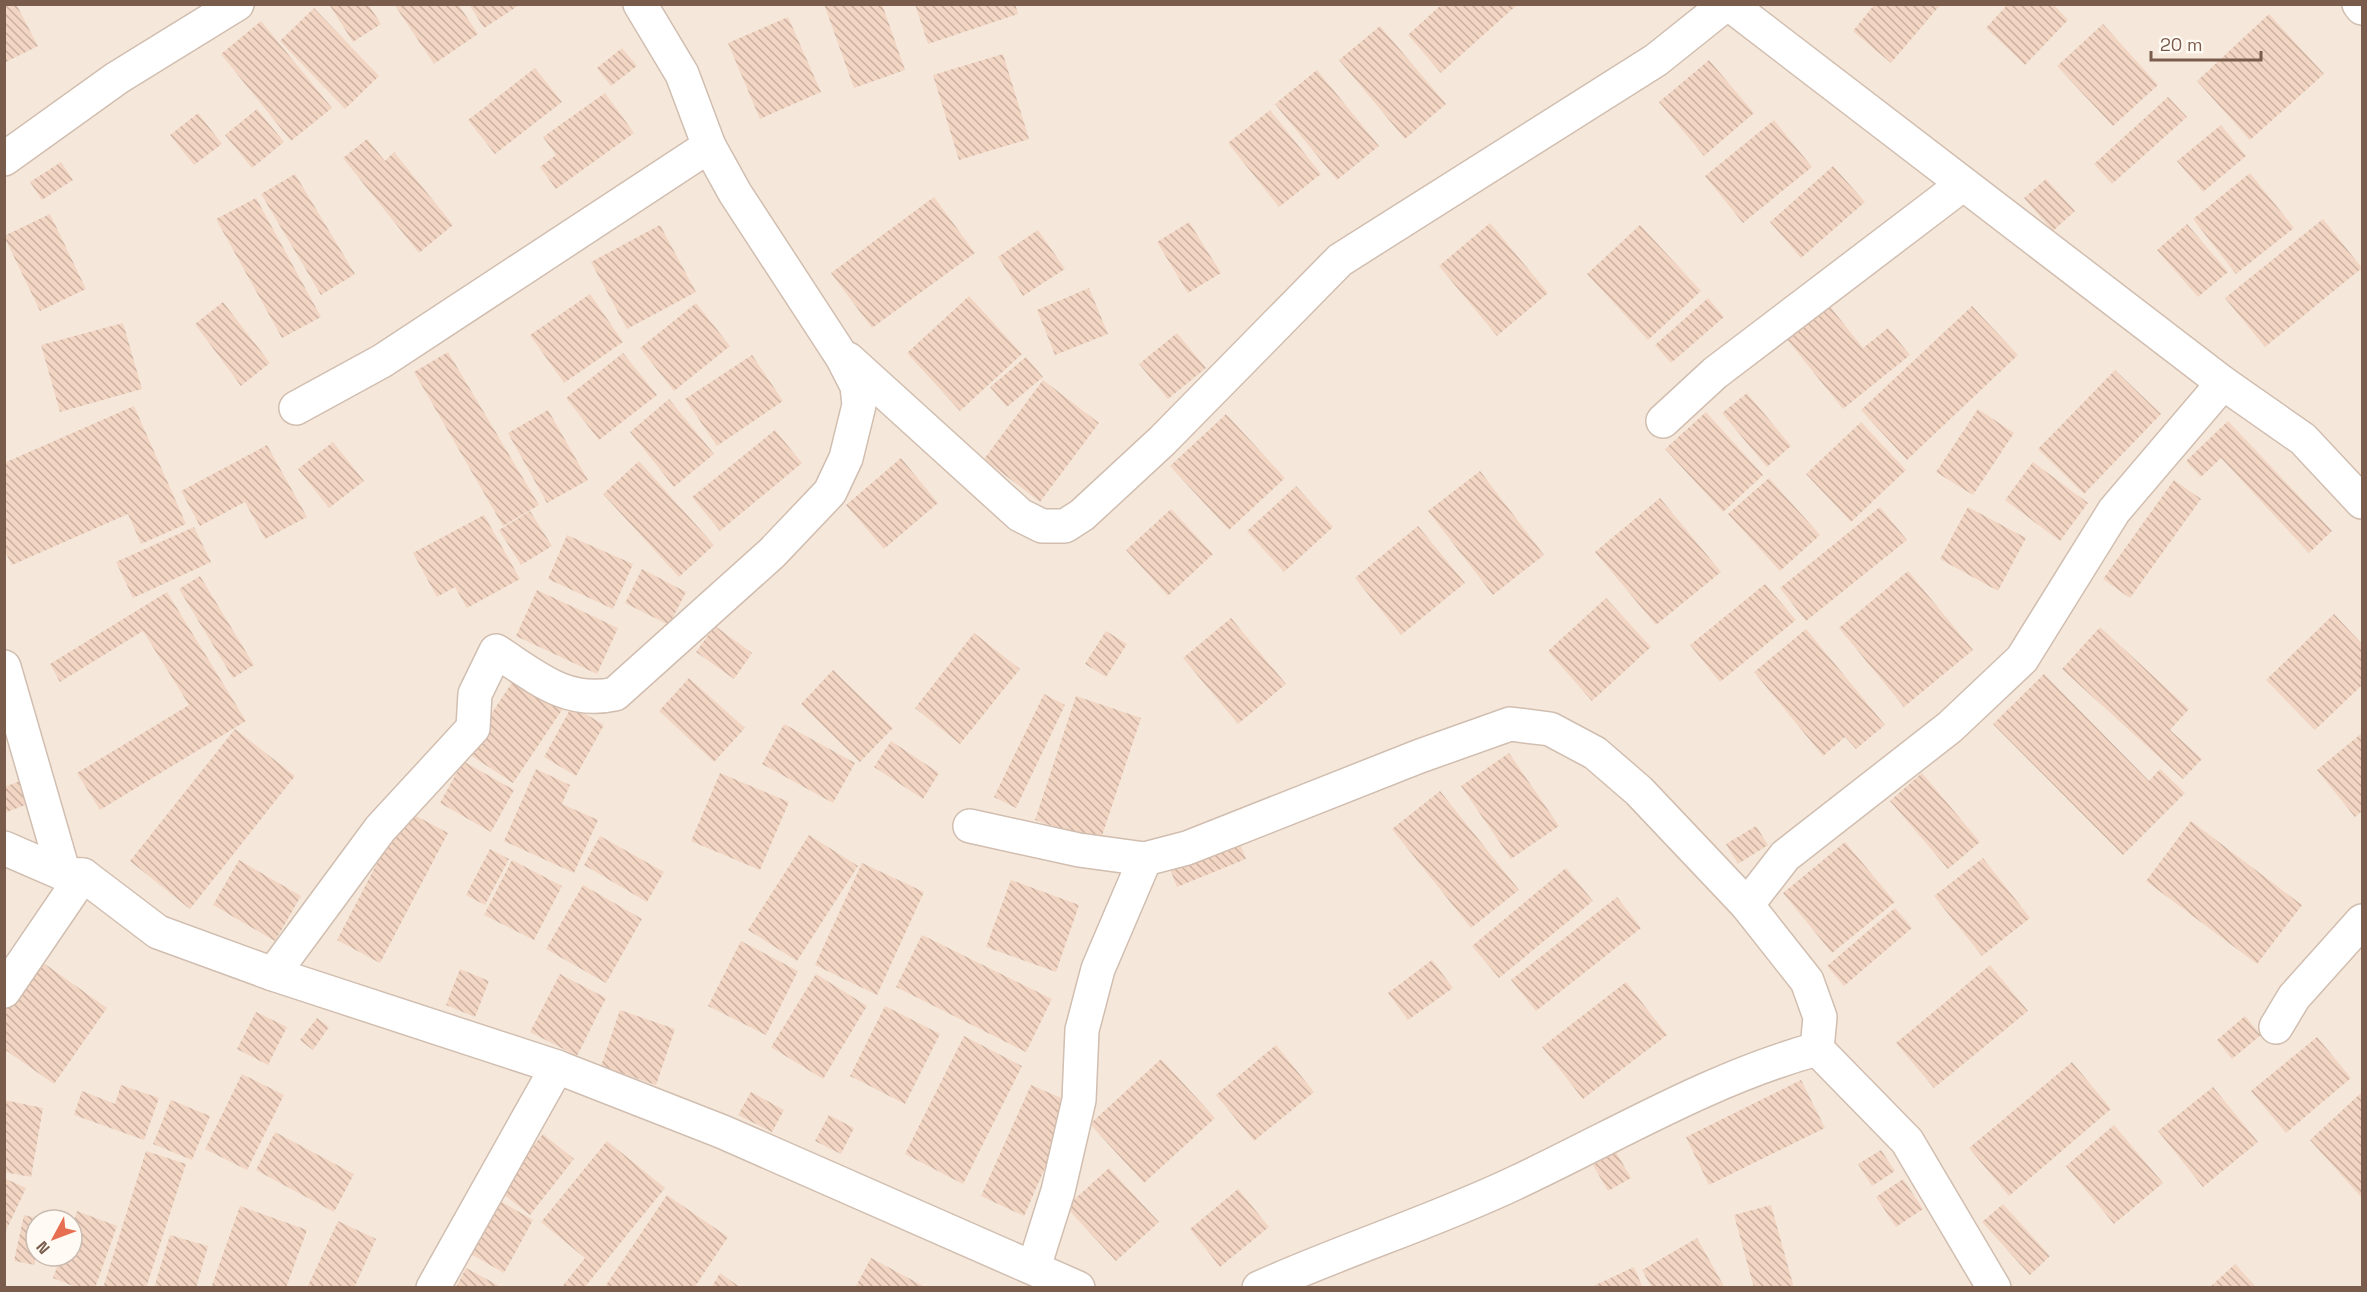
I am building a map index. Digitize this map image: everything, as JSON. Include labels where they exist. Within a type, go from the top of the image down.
[{"type":"street","points":[[4,159],[117,78],[237,4]]},
{"type":"street","points":[[273,974],[380,829],[473,728],[475,694],[496,651],[562,693],[599,697],[615,694],[772,553],[830,492],[846,458],[859,405],[857,386],[836,348],[735,193],[709,147],[682,74],[640,4]]},
{"type":"street","points":[[836,348],[1020,514],[1042,526],[1065,526],[1082,515],[1162,441],[1340,260],[1656,60],[1728,4],[2223,383],[2303,439],[2362,501]]},
{"type":"street","points":[[2359,4],[2362,8]]},
{"type":"street","points":[[297,408],[382,361],[709,147]]},
{"type":"street","points":[[1663,421],[1715,373],[1962,185]]},
{"type":"street","points":[[1747,905],[1785,856],[1950,727],[2022,659],[2114,511],[2223,383]]},
{"type":"street","points":[[4,667],[74,875],[4,991]]},
{"type":"street","points":[[970,826],[1079,850],[1145,859],[1186,848],[1419,756],[1510,724],[1550,729],[1595,753],[1639,791],[1747,905],[1807,981],[1820,1017],[1817,1049],[1907,1141],[1994,1287]]},
{"type":"street","points":[[4,848],[74,875],[158,932],[273,974],[557,1067],[723,1132],[1078,1287]]},
{"type":"street","points":[[1034,1266],[1058,1191],[1079,1100],[1082,1030],[1098,969],[1145,859]]},
{"type":"street","points":[[2276,1027],[2294,997],[2362,921]]},
{"type":"street","points":[[1259,1287],[1513,1185],[1768,1062],[1817,1049]]},
{"type":"street","points":[[433,1287],[557,1067]]},
{"type":"shaded area","points":[[5,5],[2362,5],[2362,1287],[5,1288]]},
{"type":"building","points":[[4,4],[16,4],[38,46],[4,63]]},
{"type":"building","points":[[329,4],[368,4],[381,24],[353,42]]},
{"type":"building","points":[[394,4],[458,4],[478,34],[434,64]]},
{"type":"building","points":[[469,4],[521,4],[484,28]]},
{"type":"building","points":[[824,4],[882,4],[905,70],[854,88]]},
{"type":"building","points":[[915,4],[1015,4],[1018,14],[928,44]]},
{"type":"building","points":[[1442,4],[1518,4],[1441,73],[1408,35]]},
{"type":"building","points":[[1875,4],[1941,4],[1891,63],[1853,31]]},
{"type":"building","points":[[2008,4],[2053,4],[2068,20],[2025,65],[1986,28]]},
{"type":"building","points":[[314,8],[379,76],[345,109],[280,41]]},
{"type":"building","points":[[2269,14],[2324,74],[2250,140],[2197,81]]},
{"type":"building","points":[[788,17],[821,92],[760,119],[728,43]]},
{"type":"building","points":[[261,21],[332,108],[291,141],[221,54]]},
{"type":"building","points":[[2103,24],[2158,85],[2113,126],[2057,66]]},
{"type":"building","points":[[1380,26],[1446,104],[1405,139],[1339,60]]},
{"type":"building","points":[[622,48],[637,66],[611,86],[597,68]]},
{"type":"building","points":[[1003,54],[1029,139],[959,160],[933,75]]},
{"type":"building","points":[[1709,60],[1754,113],[1704,156],[1659,102]]},
{"type":"building","points":[[535,68],[562,102],[495,154],[468,120]]},
{"type":"building","points":[[1317,70],[1379,146],[1337,180],[1275,104]]},
{"type":"building","points":[[605,93],[634,133],[556,189],[540,167],[556,155],[543,137]]},
{"type":"building","points":[[2168,97],[2187,117],[2112,184],[2094,164]]},
{"type":"building","points":[[257,109],[284,142],[252,168],[225,135]]},
{"type":"building","points":[[1270,110],[1321,174],[1279,207],[1228,143]]},
{"type":"building","points":[[198,113],[222,144],[194,165],[170,135]]},
{"type":"building","points":[[1774,120],[1812,167],[1743,223],[1705,176]]},
{"type":"building","points":[[2221,125],[2246,156],[2203,192],[2177,161]]},
{"type":"building","points":[[367,139],[385,161],[394,152],[453,225],[419,253],[343,158]]},
{"type":"building","points":[[61,162],[73,180],[42,200],[30,182]]},
{"type":"building","points":[[1833,166],[1865,202],[1801,258],[1770,222]]},
{"type":"building","points":[[2250,173],[2294,228],[2236,274],[2193,219]]},
{"type":"building","points":[[295,174],[355,274],[321,295],[261,194]]},
{"type":"building","points":[[2046,179],[2075,211],[2053,231],[2024,198]]},
{"type":"building","points":[[934,197],[975,253],[872,328],[831,273]]},
{"type":"building","points":[[256,198],[321,317],[282,338],[216,219]]},
{"type":"building","points":[[50,214],[86,289],[40,311],[4,236]]},
{"type":"building","points":[[2323,219],[2362,268],[2265,347],[2225,298]]},
{"type":"building","points":[[1189,222],[1221,273],[1188,293],[1157,242]]},
{"type":"building","points":[[1490,223],[1548,293],[1497,336],[1439,266]]},
{"type":"building","points":[[2187,224],[2228,272],[2198,297],[2157,250]]},
{"type":"building","points":[[660,225],[696,292],[627,329],[591,262]]},
{"type":"building","points":[[1640,225],[1701,291],[1648,340],[1587,274]]},
{"type":"building","points":[[1038,230],[1065,269],[1023,296],[998,257]]},
{"type":"building","points":[[1089,288],[1108,334],[1055,355],[1037,310]]},
{"type":"building","points":[[590,294],[623,342],[564,383],[530,335]]},
{"type":"building","points":[[969,296],[1022,354],[960,411],[907,353]]},
{"type":"building","points":[[1708,298],[1724,317],[1671,363],[1655,345]]},
{"type":"building","points":[[1824,299],[1863,348],[1888,328],[1910,355],[1843,409],[1782,333]]},
{"type":"building","points":[[223,302],[270,363],[241,386],[195,324]]},
{"type":"building","points":[[696,303],[730,346],[674,391],[640,348]]},
{"type":"building","points":[[1972,306],[2018,355],[1907,460],[1861,410]]},
{"type":"building","points":[[123,323],[142,389],[60,412],[41,345]]},
{"type":"building","points":[[1177,333],[1206,368],[1168,399],[1139,364]]},
{"type":"building","points":[[448,352],[539,505],[503,526],[414,372]]},
{"type":"building","points":[[623,353],[657,395],[599,440],[566,398]]},
{"type":"building","points":[[752,355],[783,401],[717,446],[685,399]]},
{"type":"building","points":[[1026,357],[1043,377],[1007,407],[990,387]]},
{"type":"building","points":[[2115,370],[2161,414],[2084,494],[2038,449]]},
{"type":"building","points":[[1043,380],[1099,423],[1040,502],[984,459]]},
{"type":"building","points":[[1747,393],[1791,446],[1767,467],[1722,413]]},
{"type":"building","points":[[669,399],[714,454],[674,487],[630,432]]},
{"type":"building","points":[[134,406],[186,524],[141,544],[128,514],[12,565],[4,549],[4,463]]},
{"type":"building","points":[[1978,409],[2014,433],[1973,495],[1936,472]]},
{"type":"building","points":[[548,410],[588,480],[547,503],[508,433]]},
{"type":"building","points":[[1706,412],[1763,475],[1723,512],[1665,449]]},
{"type":"building","points":[[1226,414],[1285,478],[1229,530],[1170,466]]},
{"type":"building","points":[[2228,421],[2332,531],[2309,553],[2221,458],[2201,477],[2186,461]]},
{"type":"building","points":[[1861,422],[1906,470],[1851,522],[1806,474]]},
{"type":"building","points":[[775,430],[802,463],[720,531],[692,497]]},
{"type":"building","points":[[333,442],[364,481],[329,508],[298,469]]},
{"type":"building","points":[[267,445],[307,517],[265,539],[245,502],[200,526],[181,491]]},
{"type":"building","points":[[901,458],[938,503],[884,549],[846,505]]},
{"type":"building","points":[[639,461],[714,545],[679,577],[603,494]]},
{"type":"building","points":[[2033,462],[2088,503],[2060,541],[2005,500]]},
{"type":"building","points":[[1480,471],[1544,555],[1493,595],[1428,511]]},
{"type":"building","points":[[1769,478],[1820,535],[1780,571],[1728,514]]},
{"type":"building","points":[[2174,480],[2201,499],[2130,598],[2103,579]]},
{"type":"building","points":[[1296,486],[1333,527],[1284,572],[1247,531]]},
{"type":"building","points":[[1660,498],[1721,572],[1656,625],[1595,552]]},
{"type":"building","points":[[1880,507],[1907,540],[1806,621],[1780,588]]},
{"type":"building","points":[[1968,507],[2026,538],[1998,591],[1940,559]]},
{"type":"building","points":[[1171,509],[1213,554],[1168,596],[1126,550]]},
{"type":"building","points":[[530,511],[552,546],[521,565],[499,530]]},
{"type":"building","points":[[484,515],[520,579],[467,608],[455,587],[437,597],[413,553]]},
{"type":"building","points":[[1418,526],[1465,583],[1401,635],[1355,578]]},
{"type":"building","points":[[194,527],[211,562],[133,598],[116,562]]},
{"type":"building","points":[[567,535],[633,564],[613,609],[548,579]]},
{"type":"building","points":[[642,569],[686,592],[669,625],[625,603]]},
{"type":"building","points":[[1908,571],[1973,650],[1904,707],[1839,628]]},
{"type":"building","points":[[200,576],[254,665],[233,678],[179,589]]},
{"type":"building","points":[[1765,584],[1796,620],[1720,682],[1690,645]]},
{"type":"building","points":[[537,590],[618,628],[597,674],[516,636]]},
{"type":"building","points":[[167,592],[246,721],[100,810],[77,773],[189,705],[143,631],[60,682],[50,664]]},
{"type":"building","points":[[1606,598],[1651,647],[1592,701],[1548,651]]},
{"type":"building","points":[[2334,614],[2362,644],[2362,685],[2315,730],[2266,680]]},
{"type":"building","points":[[1231,618],[1286,684],[1238,724],[1183,658]]},
{"type":"building","points":[[715,626],[752,653],[734,679],[696,652]]},
{"type":"building","points":[[2100,627],[2189,709],[2170,730],[2202,759],[2183,779],[2062,669]]},
{"type":"building","points":[[1806,629],[1885,725],[1856,749],[1845,737],[1823,756],[1754,672]]},
{"type":"building","points":[[1106,631],[1127,644],[1106,677],[1085,664]]},
{"type":"building","points":[[974,633],[1020,669],[960,744],[915,708]]},
{"type":"building","points":[[833,670],[893,728],[860,762],[801,704]]},
{"type":"building","points":[[2044,674],[2149,781],[2160,769],[2185,793],[2123,855],[1993,724]]},
{"type":"building","points":[[517,675],[564,707],[513,783],[466,752]]},
{"type":"building","points":[[689,678],[745,728],[714,762],[659,711]]},
{"type":"building","points":[[1044,694],[1065,705],[1016,808],[994,797]]},
{"type":"building","points":[[1076,696],[1141,718],[1100,842],[1035,820]]},
{"type":"building","points":[[572,706],[604,725],[576,776],[544,757]]},
{"type":"building","points":[[784,724],[855,763],[833,803],[762,764]]},
{"type":"building","points":[[235,729],[295,776],[190,909],[130,861]]},
{"type":"building","points":[[2362,733],[2362,811],[2355,817],[2317,770]]},
{"type":"building","points":[[891,741],[939,773],[923,799],[874,767]]},
{"type":"building","points":[[1509,753],[1559,826],[1511,859],[1461,786]]},
{"type":"building","points":[[463,761],[514,790],[491,832],[440,803]]},
{"type":"building","points":[[536,769],[570,785],[562,804],[598,820],[574,873],[504,841]]},
{"type":"building","points":[[720,773],[789,802],[760,870],[691,841]]},
{"type":"building","points":[[1922,773],[1980,842],[1948,869],[1890,801]]},
{"type":"building","points":[[23,780],[31,803],[4,813],[4,787]]},
{"type":"building","points":[[1440,791],[1519,890],[1471,928],[1392,829]]},
{"type":"building","points":[[405,810],[448,833],[380,963],[337,940]]},
{"type":"building","points":[[2191,821],[2302,905],[2257,964],[2146,881]]},
{"type":"building","points":[[1756,826],[1768,845],[1738,864],[1726,844]]},
{"type":"building","points":[[809,835],[858,866],[797,961],[748,930]]},
{"type":"building","points":[[600,836],[664,872],[647,902],[584,865]]},
{"type":"building","points":[[1237,836],[1246,859],[1177,887],[1168,864]]},
{"type":"building","points":[[1845,842],[1895,902],[1832,953],[1783,893]]},
{"type":"building","points":[[490,849],[509,859],[485,905],[466,895]]},
{"type":"building","points":[[1983,858],[2030,918],[1982,956],[1934,896]]},
{"type":"building","points":[[239,860],[301,896],[275,941],[213,905]]},
{"type":"building","points":[[512,860],[562,886],[534,940],[484,915]]},
{"type":"building","points":[[862,863],[924,892],[877,995],[815,965]]},
{"type":"building","points":[[1566,868],[1593,901],[1499,978],[1472,946]]},
{"type":"building","points":[[1011,880],[1079,905],[1056,972],[986,947]]},
{"type":"building","points":[[583,885],[642,919],[606,983],[546,949]]},
{"type":"building","points":[[1617,897],[1641,928],[1536,1011],[1511,980]]},
{"type":"building","points":[[1895,908],[1912,928],[1844,986],[1827,966]]},
{"type":"building","points":[[922,935],[1052,999],[1026,1052],[896,987]]},
{"type":"building","points":[[741,941],[798,971],[766,1035],[708,1006]]},
{"type":"building","points":[[35,957],[107,1008],[54,1084],[4,1049],[4,1001]]},
{"type":"building","points":[[1432,960],[1453,988],[1408,1020],[1388,993]]},
{"type":"building","points":[[1990,965],[2028,1011],[1934,1088],[1896,1043]]},
{"type":"building","points":[[460,969],[489,981],[475,1017],[446,1005]]},
{"type":"building","points":[[560,974],[606,998],[577,1056],[530,1032]]},
{"type":"building","points":[[816,974],[867,1006],[823,1079],[771,1047]]},
{"type":"building","points":[[1626,982],[1667,1035],[1583,1099],[1542,1047]]},
{"type":"building","points":[[885,1006],[940,1034],[905,1104],[850,1076]]},
{"type":"building","points":[[620,1010],[675,1029],[656,1085],[601,1066]]},
{"type":"building","points":[[256,1012],[287,1027],[268,1065],[237,1049]]},
{"type":"building","points":[[2245,1016],[2261,1035],[2232,1059],[2217,1040]]},
{"type":"building","points":[[317,1018],[329,1027],[313,1050],[300,1040]]},
{"type":"building","points":[[964,1036],[1022,1066],[963,1184],[905,1154]]},
{"type":"building","points":[[2317,1037],[2351,1078],[2286,1133],[2251,1091]]},
{"type":"building","points":[[1276,1045],[1314,1092],[1254,1141],[1216,1095]]},
{"type":"building","points":[[1161,1059],[1215,1118],[1144,1183],[1090,1124]]},
{"type":"building","points":[[2072,1062],[2111,1109],[2009,1196],[1969,1148]]},
{"type":"building","points":[[242,1074],[284,1095],[247,1170],[205,1149]]},
{"type":"building","points":[[1801,1080],[1825,1128],[1709,1185],[1686,1137]]},
{"type":"building","points":[[121,1085],[159,1098],[144,1140],[74,1115],[82,1091],[115,1104]]},
{"type":"building","points":[[1031,1085],[1073,1103],[1024,1216],[981,1196]]},
{"type":"building","points":[[2213,1087],[2258,1142],[2203,1187],[2158,1131]]},
{"type":"building","points":[[751,1092],[784,1110],[772,1132],[738,1115]]},
{"type":"building","points":[[2362,1092],[2362,1198],[2310,1140]]},
{"type":"building","points":[[4,1100],[43,1108],[31,1177],[4,1172]]},
{"type":"building","points":[[171,1100],[210,1116],[192,1160],[153,1144]]},
{"type":"building","points":[[829,1115],[854,1128],[841,1154],[815,1141]]},
{"type":"building","points":[[2114,1125],[2163,1183],[2114,1224],[2066,1166]]},
{"type":"building","points":[[275,1132],[354,1174],[334,1212],[256,1170]]},
{"type":"building","points":[[543,1134],[574,1159],[530,1215],[498,1190]]},
{"type":"building","points":[[607,1141],[665,1188],[584,1288],[561,1288],[585,1258],[541,1222]]},
{"type":"building","points":[[1881,1150],[1895,1171],[1872,1186],[1858,1164]]},
{"type":"building","points":[[146,1151],[186,1164],[146,1288],[103,1288]]},
{"type":"building","points":[[1616,1152],[1631,1178],[1608,1191],[1593,1165]]},
{"type":"building","points":[[1109,1168],[1159,1222],[1116,1261],[1066,1207]]},
{"type":"building","points":[[4,1178],[26,1188],[4,1235]]},
{"type":"building","points":[[1903,1179],[1923,1209],[1896,1227],[1876,1197]]},
{"type":"building","points":[[1238,1189],[1269,1227],[1220,1267],[1190,1229]]},
{"type":"building","points":[[667,1195],[728,1237],[694,1288],[604,1288]]},
{"type":"building","points":[[500,1201],[533,1220],[504,1273],[471,1254]]},
{"type":"building","points":[[2003,1204],[2050,1256],[2030,1275],[1982,1222]]},
{"type":"building","points":[[1771,1205],[1794,1288],[1754,1288],[1734,1215]]},
{"type":"building","points":[[240,1206],[307,1230],[286,1288],[211,1288]]},
{"type":"building","points":[[84,1214],[117,1226],[95,1288],[78,1288],[53,1278],[57,1268],[84,1268]]},
{"type":"building","points":[[24,1215],[24,1263],[14,1261]]},
{"type":"building","points":[[338,1221],[376,1239],[354,1288],[307,1288]]},
{"type":"building","points":[[170,1235],[208,1246],[196,1288],[154,1288]]},
{"type":"building","points":[[1697,1238],[1725,1288],[1652,1288],[1642,1270]]},
{"type":"building","points":[[871,1258],[927,1288],[855,1288]]},
{"type":"building","points":[[2235,1264],[2257,1288],[2209,1288]]},
{"type":"building","points":[[1634,1267],[1643,1288],[1589,1288]]},
{"type":"building","points":[[466,1268],[503,1288],[456,1288]]},
{"type":"building","points":[[720,1273],[741,1288],[711,1288]]}]
